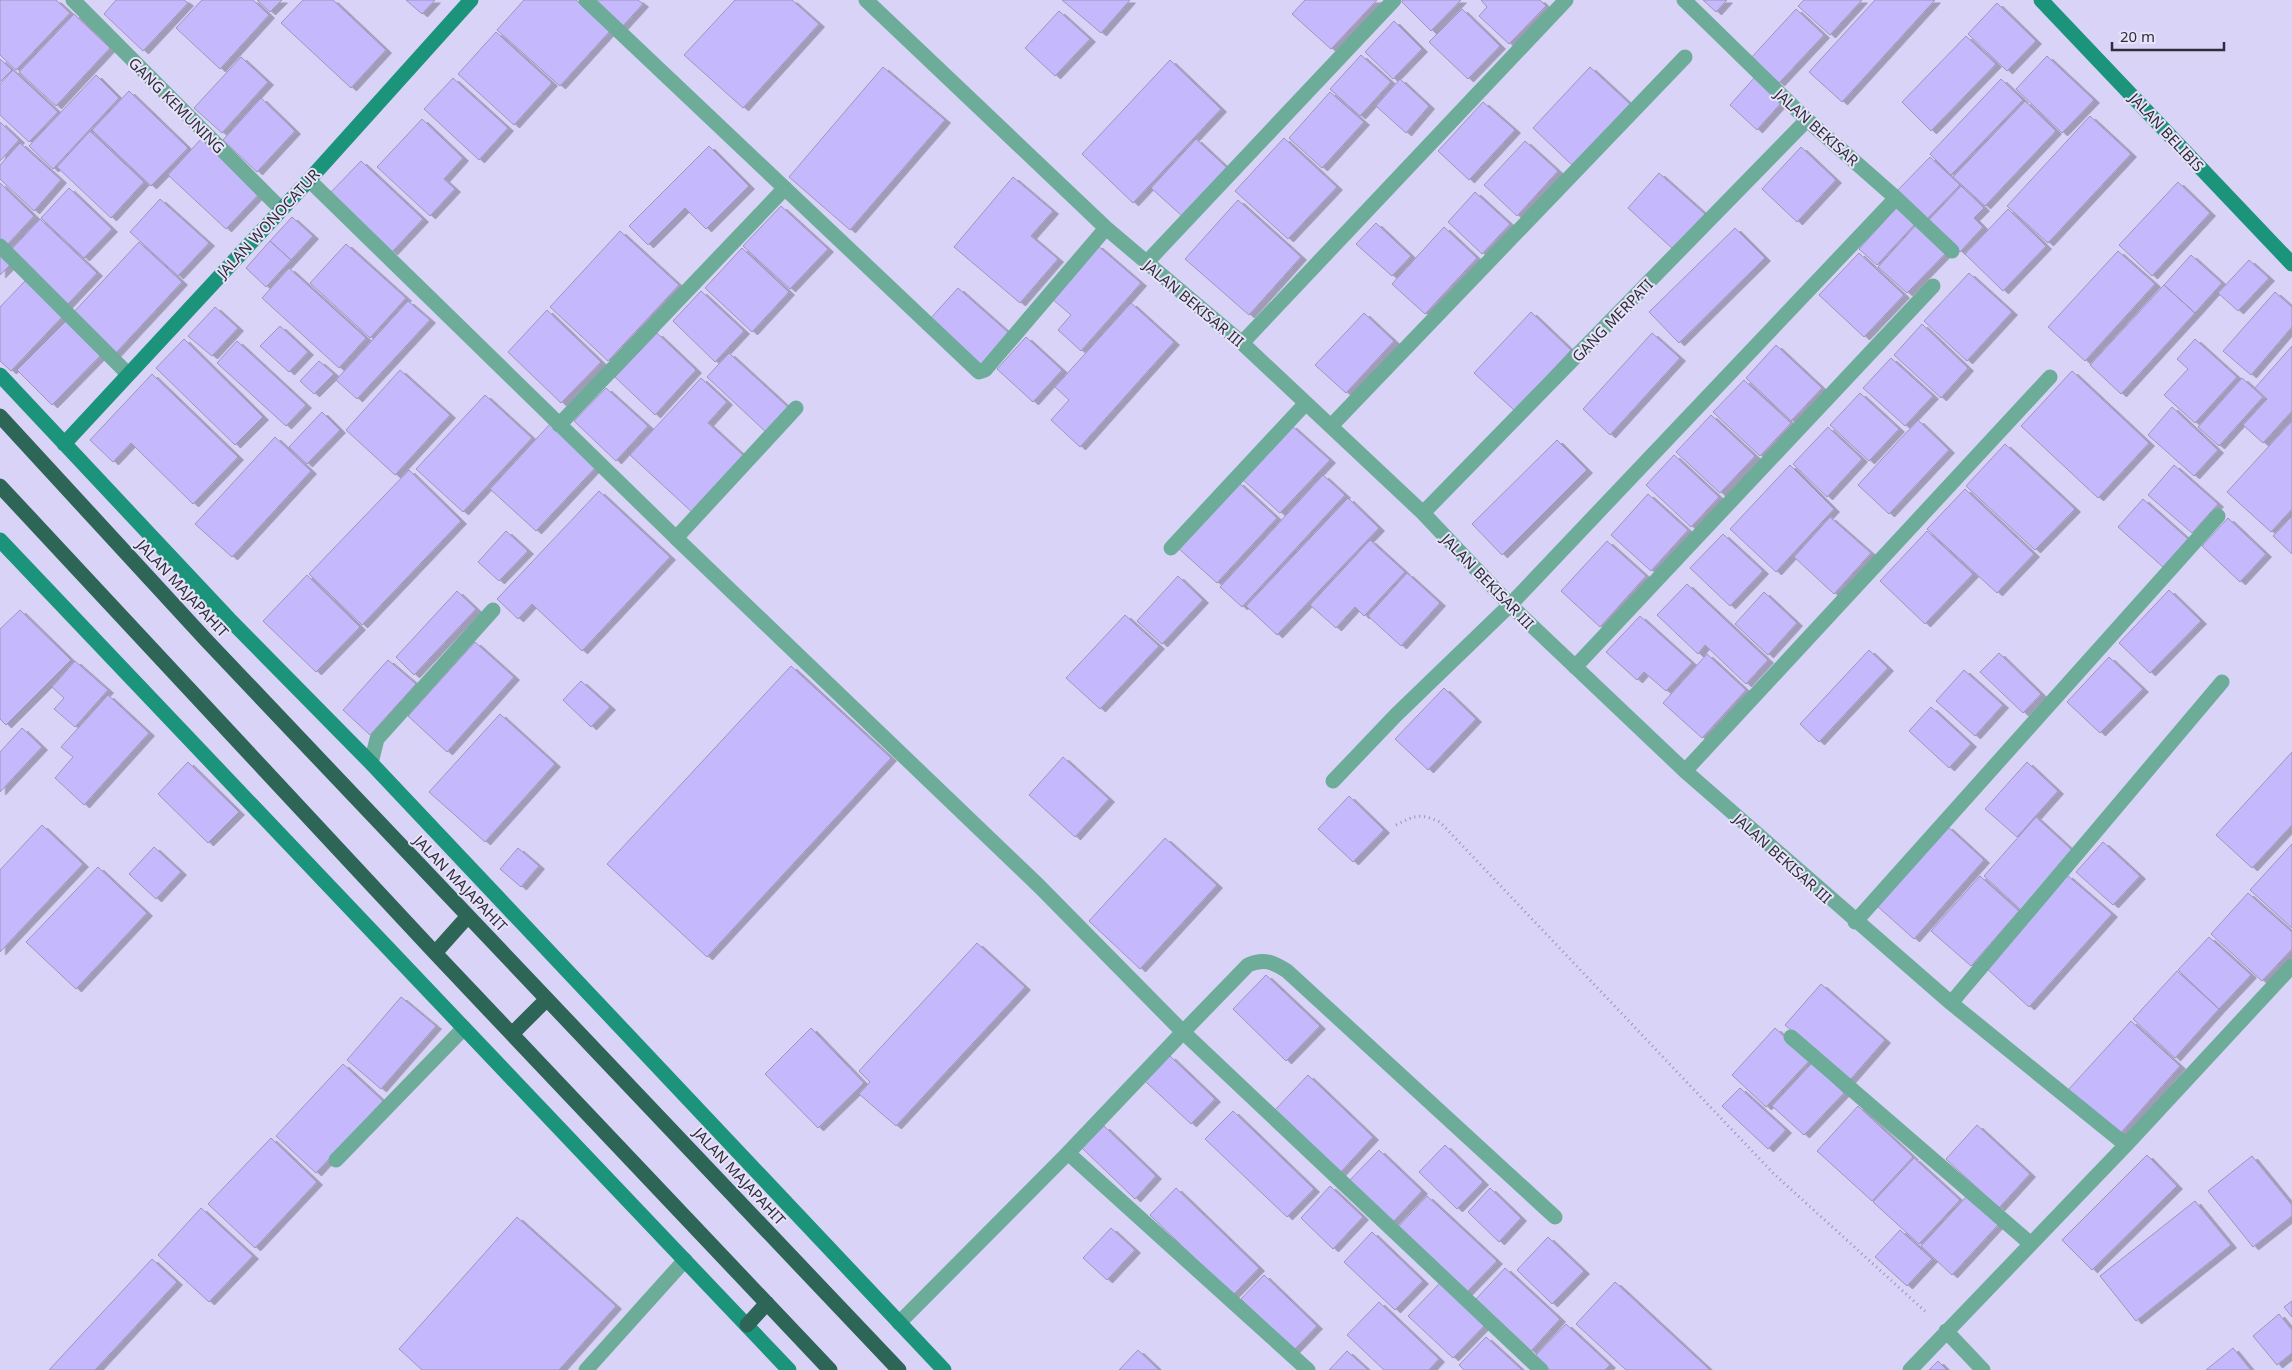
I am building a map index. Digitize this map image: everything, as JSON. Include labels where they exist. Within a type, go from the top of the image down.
[{"type":"highway","name":"JALAN MAJAPAHIT","points":[[0,416],[208,641],[899,1370]]},
{"type":"highway","points":[[0,486],[435,953],[830,1370]]},
{"type":"highway","points":[[435,953],[468,916]]},
{"type":"highway","points":[[512,1034],[547,999]]},
{"type":"highway","points":[[747,1325],[767,1303]]},
{"type":"street","name":"GANG KEMUNING","points":[[73,0],[281,209]]},
{"type":"street","name":"JALAN WONOCATUR","points":[[64,444],[471,0]]},
{"type":"street","points":[[586,0],[980,372],[985,370],[1106,228]]},
{"type":"street","name":"JALAN BEKISAR III","points":[[866,0],[1106,228],[1242,343],[1331,426],[1423,513],[1510,605],[1685,771],[1855,922],[1950,1003],[2126,1145]]},
{"type":"street","points":[[1147,262],[1394,0]]},
{"type":"street","points":[[1242,343],[1566,0]]},
{"type":"street","name":"JALAN BEKISAR","points":[[1684,0],[1805,118],[1896,198],[1952,251]]},
{"type":"street","name":"JALAN BELIBIS","points":[[2041,0],[2292,264]]},
{"type":"street","points":[[1331,426],[1686,57]]},
{"type":"street","name":"GANG MERPATI","points":[[1423,513],[1801,126]]},
{"type":"street","points":[[308,180],[559,425],[1038,886],[1183,1032],[1541,1370]]},
{"type":"street","points":[[559,425],[785,188]]},
{"type":"street","points":[[1333,781],[1396,715],[1510,605],[1896,198]]},
{"type":"street","points":[[0,246],[128,374]]},
{"type":"street","points":[[1575,667],[1933,286]]},
{"type":"street","points":[[0,375],[229,619],[371,763],[944,1370]]},
{"type":"street","points":[[1685,771],[2050,376]]},
{"type":"street","points":[[1171,548],[1306,403]]},
{"type":"street","points":[[676,538],[796,408]]},
{"type":"street","points":[[1855,922],[2218,516]]},
{"type":"street","points":[[0,540],[789,1370]]},
{"type":"street","points":[[371,763],[377,739],[493,610]]},
{"type":"street","points":[[1950,1003],[2222,682]]},
{"type":"street","points":[[900,1323],[1068,1153],[1248,965],[1258,960],[1273,962],[1287,971],[1555,1217]]},
{"type":"street","points":[[1910,1370],[2126,1145],[2292,966]]},
{"type":"street","points":[[336,1160],[464,1028]]},
{"type":"street","points":[[1791,1037],[2031,1244]]},
{"type":"street","points":[[1068,1153],[1308,1370]]},
{"type":"street","points":[[586,1370],[685,1260]]},
{"type":"street","points":[[1946,1331],[1983,1370]]},
{"type":"path","points":[[1396,825],[1411,817],[1423,814],[1440,822],[1773,1173],[1946,1331]]},
{"type":"building","points":[[0,0],[56,0],[70,13],[16,70],[0,55]]},
{"type":"building","points":[[116,0],[184,0],[188,3],[143,51],[104,14]]},
{"type":"building","points":[[202,0],[253,0],[269,15],[220,69],[176,28]]},
{"type":"building","points":[[257,0],[282,0],[270,12]]},
{"type":"building","points":[[303,0],[333,0],[386,50],[351,88],[281,23]]},
{"type":"building","points":[[406,0],[435,0],[422,14]]},
{"type":"building","points":[[524,0],[576,0],[610,31],[560,86],[497,30]]},
{"type":"building","points":[[589,0],[638,0],[643,4],[621,28]]},
{"type":"building","points":[[735,0],[792,0],[819,24],[743,108],[684,55]]},
{"type":"building","points":[[1062,0],[1130,0],[1101,33]]},
{"type":"building","points":[[1305,0],[1377,0],[1331,49],[1292,14]]},
{"type":"building","points":[[1403,0],[1461,0],[1431,31],[1402,2]]},
{"type":"building","points":[[1481,0],[1540,0],[1546,6],[1509,44],[1479,16],[1487,7]]},
{"type":"building","points":[[1703,0],[1727,0],[1716,12]]},
{"type":"building","points":[[1804,0],[1862,0],[1830,35],[1798,6]]},
{"type":"building","points":[[1875,0],[1935,0],[1842,102],[1809,72]]},
{"type":"building","points":[[1997,3],[2036,41],[2007,71],[1968,34]]},
{"type":"building","points":[[1462,9],[1500,46],[1468,79],[1429,42]]},
{"type":"building","points":[[1796,9],[1824,35],[1779,83],[1751,58]]},
{"type":"building","points":[[1059,11],[1090,39],[1055,76],[1025,48]]},
{"type":"building","points":[[74,14],[110,48],[56,106],[19,72]]},
{"type":"building","points":[[1394,21],[1422,49],[1393,79],[1365,52]]},
{"type":"building","points":[[496,32],[552,83],[514,125],[458,74]]},
{"type":"building","points":[[1966,36],[1996,64],[1931,131],[1902,102]]},
{"type":"building","points":[[1361,55],[1391,82],[1360,116],[1330,89]]},
{"type":"building","points":[[2047,56],[2094,100],[2062,133],[2016,89]]},
{"type":"building","points":[[241,57],[268,82],[222,133],[194,108]]},
{"type":"building","points":[[0,59],[12,70],[0,82]]},
{"type":"building","points":[[1170,60],[1221,109],[1133,203],[1082,154]]},
{"type":"building","points":[[883,67],[945,120],[850,230],[789,177]]},
{"type":"building","points":[[1590,67],[1630,104],[1573,166],[1533,128]]},
{"type":"building","points":[[13,70],[58,112],[29,142],[0,115],[0,84]]},
{"type":"building","points":[[96,75],[119,98],[53,169],[29,146]]},
{"type":"building","points":[[1755,77],[1782,102],[1757,130],[1730,105]]},
{"type":"building","points":[[453,78],[508,128],[479,160],[424,109]]},
{"type":"building","points":[[1400,79],[1429,106],[1406,133],[1376,106]]},
{"type":"building","points":[[2001,79],[2023,100],[1951,175],[1930,154]]},
{"type":"building","points":[[129,91],[188,148],[151,186],[92,130]]},
{"type":"building","points":[[1330,92],[1364,122],[1322,168],[1289,138]]},
{"type":"building","points":[[261,98],[295,131],[257,172],[223,140]]},
{"type":"building","points":[[2025,101],[2056,131],[1985,206],[1953,177]]},
{"type":"building","points":[[1483,102],[1515,130],[1469,180],[1438,151]]},
{"type":"building","points":[[2090,116],[2131,154],[2048,243],[2007,206]]},
{"type":"building","points":[[422,119],[463,158],[444,179],[455,189],[430,216],[377,167]]},
{"type":"building","points":[[0,122],[19,140],[0,161]]},
{"type":"building","points":[[90,131],[144,182],[111,218],[57,167]]},
{"type":"building","points":[[202,138],[260,193],[226,229],[168,175]]},
{"type":"building","points":[[1284,138],[1337,187],[1288,239],[1235,191]]},
{"type":"building","points":[[1196,139],[1227,168],[1182,216],[1151,188]]},
{"type":"building","points":[[1525,141],[1558,171],[1517,216],[1484,185]]},
{"type":"building","points":[[20,143],[61,180],[34,211],[0,179],[0,165]]},
{"type":"building","points":[[709,146],[749,186],[706,229],[685,208],[648,245],[629,226]]},
{"type":"building","points":[[1801,147],[1836,180],[1797,222],[1762,189]]},
{"type":"building","points":[[1930,157],[1960,185],[1927,219],[1897,191]]},
{"type":"building","points":[[361,161],[423,219],[392,252],[330,193]]},
{"type":"building","points":[[1659,173],[1705,214],[1673,249],[1628,208]]},
{"type":"building","points":[[1013,177],[1053,211],[1031,236],[1058,259],[1020,303],[954,247]]},
{"type":"building","points":[[2178,182],[2210,213],[2152,276],[2119,245]]},
{"type":"building","points":[[0,183],[34,216],[6,246],[0,240]]},
{"type":"building","points":[[1961,186],[1984,208],[1974,218],[1983,227],[1960,252],[1928,221]]},
{"type":"building","points":[[69,188],[112,229],[84,258],[41,218]]},
{"type":"building","points":[[1475,192],[1510,224],[1482,254],[1448,222]]},
{"type":"building","points":[[160,199],[209,243],[178,276],[130,232]]},
{"type":"building","points":[[1238,200],[1301,257],[1249,315],[1185,259]]},
{"type":"building","points":[[781,206],[828,249],[790,289],[743,246]]},
{"type":"building","points":[[1897,207],[1915,224],[1877,265],[1859,249]]},
{"type":"building","points":[[2008,209],[2046,246],[2003,291],[1965,254]]},
{"type":"building","points":[[292,217],[313,236],[291,260],[270,241]]},
{"type":"building","points":[[40,219],[97,273],[67,305],[9,252]]},
{"type":"building","points":[[1376,223],[1411,256],[1392,276],[1356,244]]},
{"type":"building","points":[[1916,225],[1946,253],[1907,293],[1878,267]]},
{"type":"building","points":[[1444,227],[1477,258],[1425,314],[1392,284]]},
{"type":"building","points":[[1735,228],[1765,258],[1679,343],[1649,312]]},
{"type":"building","points":[[620,231],[679,285],[608,361],[550,307]]},
{"type":"building","points":[[270,241],[291,260],[266,287],[246,268]]},
{"type":"building","points":[[139,242],[182,282],[115,354],[72,314]]},
{"type":"building","points":[[346,244],[406,298],[370,338],[310,283]]},
{"type":"building","points":[[1097,245],[1141,283],[1081,351],[1058,330],[1071,315],[1051,298]]},
{"type":"building","points":[[742,248],[789,292],[752,332],[705,288]]},
{"type":"building","points":[[2118,251],[2155,284],[2085,361],[2048,327]]},
{"type":"building","points":[[0,253],[11,264],[0,275]]},
{"type":"building","points":[[1859,253],[1904,295],[1864,337],[1819,295]]},
{"type":"building","points":[[2191,255],[2222,283],[2195,313],[2164,285]]},
{"type":"building","points":[[2249,260],[2269,278],[2238,311],[2218,293]]},
{"type":"building","points":[[289,268],[366,338],[339,368],[262,298]]},
{"type":"building","points":[[1969,273],[2012,312],[1967,361],[1924,321]]},
{"type":"building","points":[[26,280],[64,315],[11,371],[0,361],[0,307]]},
{"type":"building","points":[[2164,285],[2195,313],[2121,394],[2090,365]]},
{"type":"building","points":[[958,288],[1010,334],[982,366],[930,319]]},
{"type":"building","points":[[701,291],[744,331],[715,362],[673,321]]},
{"type":"building","points":[[2275,292],[2292,307],[2292,327],[2251,375],[2223,351]]},
{"type":"building","points":[[408,301],[430,320],[357,399],[336,380]]},
{"type":"building","points":[[1131,303],[1174,342],[1080,447],[1051,420],[1069,400],[1055,387]]},
{"type":"building","points":[[215,307],[238,328],[212,356],[188,336]]},
{"type":"building","points":[[547,310],[601,362],[561,403],[508,352]]},
{"type":"building","points":[[1531,312],[1571,350],[1515,411],[1474,373]]},
{"type":"building","points":[[1364,313],[1394,341],[1346,393],[1315,365]]},
{"type":"building","points":[[68,319],[102,354],[52,405],[17,370]]},
{"type":"building","points":[[1922,324],[1968,368],[1941,398],[1894,355]]},
{"type":"building","points":[[280,326],[308,352],[289,372],[260,346]]},
{"type":"building","points":[[657,333],[696,370],[655,415],[615,377]]},
{"type":"building","points":[[1652,333],[1680,358],[1610,435],[1583,409]]},
{"type":"building","points":[[1026,337],[1062,370],[1033,402],[997,369]]},
{"type":"building","points":[[184,339],[263,417],[235,445],[156,368]]},
{"type":"building","points":[[2195,339],[2237,377],[2195,423],[2164,395],[2188,369],[2177,359]]},
{"type":"building","points":[[237,341],[306,405],[286,426],[217,363]]},
{"type":"building","points":[[1776,345],[1822,388],[1791,421],[1746,378]]},
{"type":"building","points":[[2292,346],[2292,411],[2263,443],[2243,425],[2267,399],[2255,388]]},
{"type":"building","points":[[729,353],[790,409],[767,433],[707,377]]},
{"type":"building","points":[[1891,358],[1933,396],[1905,426],[1863,388]]},
{"type":"building","points":[[319,361],[334,374],[314,394],[300,381]]},
{"type":"building","points":[[400,370],[450,415],[395,475],[346,430]]},
{"type":"building","points":[[2072,371],[2149,443],[2098,498],[2021,426]]},
{"type":"building","points":[[152,374],[238,457],[193,504],[131,443],[113,462],[90,440]]},
{"type":"building","points":[[701,378],[727,402],[708,423],[744,456],[693,513],[630,455]]},
{"type":"building","points":[[2242,378],[2263,397],[2219,446],[2198,427]]},
{"type":"building","points":[[1744,380],[1791,423],[1760,456],[1713,412]]},
{"type":"building","points":[[606,388],[648,426],[616,461],[574,421]]},
{"type":"building","points":[[1860,393],[1899,429],[1869,461],[1830,425]]},
{"type":"building","points":[[485,395],[532,438],[463,512],[416,469]]},
{"type":"building","points":[[2172,407],[2218,450],[2194,476],[2148,435]]},
{"type":"building","points":[[322,412],[340,430],[307,464],[289,447]]},
{"type":"building","points":[[1711,415],[1755,456],[1720,493],[1676,452]]},
{"type":"building","points":[[1918,420],[1949,450],[1889,514],[1858,485]]},
{"type":"building","points":[[2292,421],[2292,509],[2271,532],[2227,492]]},
{"type":"building","points":[[550,424],[596,467],[536,531],[490,489]]},
{"type":"building","points":[[1291,425],[1330,460],[1280,513],[1241,478]]},
{"type":"building","points":[[1828,427],[1862,459],[1827,497],[1793,464]]},
{"type":"building","points":[[275,437],[311,471],[232,557],[195,524]]},
{"type":"building","points":[[1557,440],[1587,470],[1502,555],[1472,524]]},
{"type":"building","points":[[2005,444],[2075,509],[2035,550],[1966,486]]},
{"type":"building","points":[[1674,455],[1719,497],[1691,527],[1646,485]]},
{"type":"building","points":[[1790,465],[1834,509],[1776,572],[1730,529]]},
{"type":"building","points":[[2174,465],[2218,504],[2192,533],[2148,495]]},
{"type":"building","points":[[409,470],[461,521],[362,625],[309,574]]},
{"type":"building","points":[[1323,475],[1345,495],[1242,607],[1220,587]]},
{"type":"building","points":[[1238,482],[1277,518],[1217,583],[1178,548]]},
{"type":"building","points":[[1965,489],[2034,554],[1997,593],[1927,529]]},
{"type":"building","points":[[599,491],[670,557],[582,651],[532,604],[518,619],[497,599]]},
{"type":"building","points":[[1648,494],[1688,530],[1651,571],[1611,535]]},
{"type":"building","points":[[1348,498],[1379,528],[1277,635],[1246,606]]},
{"type":"building","points":[[2143,499],[2188,539],[2163,567],[2118,527]]},
{"type":"building","points":[[2292,516],[2292,554],[2273,536]]},
{"type":"building","points":[[1830,517],[1871,553],[1834,594],[1794,557]]},
{"type":"building","points":[[2228,518],[2266,554],[2240,582],[2202,546]]},
{"type":"building","points":[[506,531],[528,551],[499,581],[478,562]]},
{"type":"building","points":[[1927,531],[1973,574],[1925,624],[1880,581]]},
{"type":"building","points":[[1723,534],[1763,571],[1730,606],[1690,568]]},
{"type":"building","points":[[1370,540],[1405,572],[1364,616],[1355,607],[1336,628],[1310,605]]},
{"type":"building","points":[[1607,541],[1646,576],[1600,627],[1561,591]]},
{"type":"building","points":[[1407,573],[1440,603],[1401,646],[1368,616]]},
{"type":"building","points":[[307,575],[360,627],[316,672],[263,621]]},
{"type":"building","points":[[1178,576],[1203,600],[1162,644],[1137,621]]},
{"type":"building","points":[[1687,584],[1768,660],[1746,684],[1705,645],[1698,654],[1657,615]]},
{"type":"building","points":[[2169,590],[2201,621],[2150,673],[2119,643]]},
{"type":"building","points":[[457,591],[476,609],[414,675],[396,657]]},
{"type":"building","points":[[1764,592],[1797,623],[1768,655],[1735,624]]},
{"type":"building","points":[[20,610],[71,660],[6,725],[0,719],[0,629]]},
{"type":"building","points":[[1125,615],[1159,646],[1100,709],[1066,678]]},
{"type":"building","points":[[1640,616],[1692,663],[1666,691],[1644,672],[1637,680],[1606,652]]},
{"type":"building","points":[[475,642],[514,677],[447,752],[408,716]]},
{"type":"building","points":[[1869,650],[1888,668],[1819,742],[1800,724]]},
{"type":"building","points":[[1999,653],[2041,694],[2023,713],[1980,672]]},
{"type":"building","points":[[1707,654],[1746,690],[1702,738],[1663,703]]},
{"type":"building","points":[[2109,657],[2143,689],[2100,733],[2067,702]]},
{"type":"building","points":[[388,660],[416,684],[370,735],[343,710]]},
{"type":"building","points":[[75,661],[108,690],[75,727],[54,709],[64,698],[52,687]]},
{"type":"building","points":[[791,666],[891,758],[707,957],[607,864]]},
{"type":"building","points":[[1964,670],[2003,705],[1975,736],[1936,701]]},
{"type":"building","points":[[581,681],[610,707],[591,727],[563,700]]},
{"type":"building","points":[[1444,688],[1476,719],[1428,770],[1395,739]]},
{"type":"building","points":[[108,695],[149,733],[84,805],[55,778],[73,757],[61,747]]},
{"type":"building","points":[[1931,707],[1971,744],[1949,768],[1909,731]]},
{"type":"building","points":[[500,714],[555,764],[485,842],[429,792]]},
{"type":"building","points":[[22,728],[42,747],[0,792],[0,752]]},
{"type":"building","points":[[2292,752],[2292,825],[2252,868],[2216,835]]},
{"type":"building","points":[[1063,757],[1109,799],[1075,837],[1029,795]]},
{"type":"building","points":[[188,762],[239,812],[208,843],[158,794]]},
{"type":"building","points":[[2027,762],[2058,791],[2017,837],[1985,809]]},
{"type":"building","points":[[1349,796],[1384,830],[1353,862],[1318,829]]},
{"type":"building","points":[[2036,817],[2073,851],[2021,910],[1984,876]]},
{"type":"building","points":[[42,825],[83,864],[0,952],[0,870]]},
{"type":"building","points":[[1947,826],[1984,860],[1914,939],[1876,905]]},
{"type":"building","points":[[1165,838],[1217,885],[1140,969],[1089,921]]},
{"type":"building","points":[[2103,842],[2140,876],[2113,905],[2076,872]]},
{"type":"building","points":[[2292,844],[2292,928],[2250,890]]},
{"type":"building","points":[[154,847],[181,872],[156,899],[129,874]]},
{"type":"building","points":[[518,848],[539,866],[521,887],[500,869]]},
{"type":"building","points":[[98,867],[147,913],[76,989],[26,942]]},
{"type":"building","points":[[2067,875],[2112,914],[2029,1007],[1985,967]]},
{"type":"building","points":[[1980,876],[2019,911],[1971,966],[1931,931]]},
{"type":"building","points":[[2248,893],[2292,932],[2292,949],[2262,981],[2211,934]]},
{"type":"building","points":[[2209,937],[2251,975],[2219,1009],[2178,970]]},
{"type":"building","points":[[977,943],[1025,987],[896,1126],[859,1094],[870,1082],[859,1071]]},
{"type":"building","points":[[2177,971],[2219,1009],[2175,1058],[2133,1019]]},
{"type":"building","points":[[1266,975],[1320,1026],[1286,1061],[1233,1009]]},
{"type":"building","points":[[1821,984],[1885,1040],[1850,1080],[1785,1025]]},
{"type":"building","points":[[401,997],[436,1026],[381,1089],[347,1060]]},
{"type":"building","points":[[2131,1021],[2180,1066],[2118,1136],[2068,1090]]},
{"type":"building","points":[[811,1028],[864,1083],[818,1128],[765,1074]]},
{"type":"building","points":[[1775,1028],[1810,1060],[1766,1107],[1732,1075]]},
{"type":"building","points":[[1170,1056],[1215,1099],[1191,1124],[1145,1081]]},
{"type":"building","points":[[1812,1063],[1844,1093],[1804,1135],[1772,1106]]},
{"type":"building","points":[[343,1064],[383,1101],[316,1173],[276,1136]]},
{"type":"building","points":[[1308,1075],[1373,1137],[1339,1174],[1274,1111]]},
{"type":"building","points":[[1740,1088],[1786,1130],[1768,1149],[1722,1106]]},
{"type":"building","points":[[1858,1106],[1913,1157],[1872,1201],[1817,1151]]},
{"type":"building","points":[[1233,1111],[1314,1189],[1287,1217],[1205,1139]]},
{"type":"building","points":[[1977,1125],[2030,1174],[1999,1208],[1946,1159]]},
{"type":"building","points":[[1104,1126],[1156,1176],[1135,1199],[1082,1148]]},
{"type":"building","points":[[271,1138],[317,1182],[255,1248],[208,1204]]},
{"type":"building","points":[[1445,1145],[1483,1182],[1457,1209],[1419,1172]]},
{"type":"building","points":[[1379,1150],[1422,1191],[1393,1222],[1349,1181]]},
{"type":"building","points":[[2147,1155],[2177,1186],[2092,1270],[2062,1240]]},
{"type":"building","points":[[2252,1156],[2292,1205],[2292,1216],[2253,1247],[2208,1191]]},
{"type":"building","points":[[1914,1158],[1960,1200],[1919,1244],[1873,1202]]},
{"type":"building","points":[[1330,1186],[1363,1217],[1333,1249],[1301,1218]]},
{"type":"building","points":[[1176,1188],[1259,1268],[1233,1295],[1150,1215]]},
{"type":"building","points":[[1490,1188],[1521,1218],[1499,1242],[1468,1212]]},
{"type":"building","points":[[1427,1196],[1497,1261],[1465,1294],[1396,1229]]},
{"type":"building","points":[[1967,1196],[1998,1225],[1952,1275],[1921,1246]]},
{"type":"building","points":[[2195,1201],[2231,1245],[2136,1321],[2100,1276]]},
{"type":"building","points":[[201,1208],[253,1256],[209,1302],[158,1255]]},
{"type":"building","points":[[517,1217],[616,1306],[559,1370],[422,1370],[399,1349]]},
{"type":"building","points":[[1111,1228],[1135,1250],[1107,1280],[1083,1258]]},
{"type":"building","points":[[1900,1230],[1932,1259],[1907,1286],[1875,1257]]},
{"type":"building","points":[[1372,1232],[1423,1281],[1395,1310],[1344,1262]]},
{"type":"building","points":[[1548,1237],[1584,1271],[1552,1304],[1517,1270]]},
{"type":"building","points":[[152,1259],[177,1282],[95,1370],[49,1370]]},
{"type":"building","points":[[1505,1268],[1560,1319],[1531,1351],[1476,1299]]},
{"type":"building","points":[[1264,1275],[1317,1326],[1294,1350],[1241,1299]]},
{"type":"building","points":[[1615,1282],[1710,1370],[1626,1370],[1576,1324]]},
{"type":"building","points":[[1440,1283],[1484,1326],[1453,1358],[1408,1316]]},
{"type":"building","points":[[2292,1301],[2292,1317],[2284,1307]]},
{"type":"building","points":[[1379,1302],[1439,1359],[1429,1370],[1384,1370],[1347,1335]]},
{"type":"building","points":[[2279,1314],[2292,1330],[2292,1353],[2277,1365],[2253,1336]]},
{"type":"building","points":[[1566,1324],[1610,1365],[1605,1370],[1550,1370],[1535,1356]]},
{"type":"building","points":[[1486,1337],[1522,1370],[1464,1370],[1459,1365]]},
{"type":"building","points":[[2233,1348],[2251,1370],[2206,1370]]},
{"type":"building","points":[[1138,1350],[1159,1370],[1119,1370]]},
{"type":"building","points":[[1347,1351],[1368,1370],[1329,1370]]},
{"type":"building","points":[[1938,1361],[1947,1370],[1929,1370]]}]
